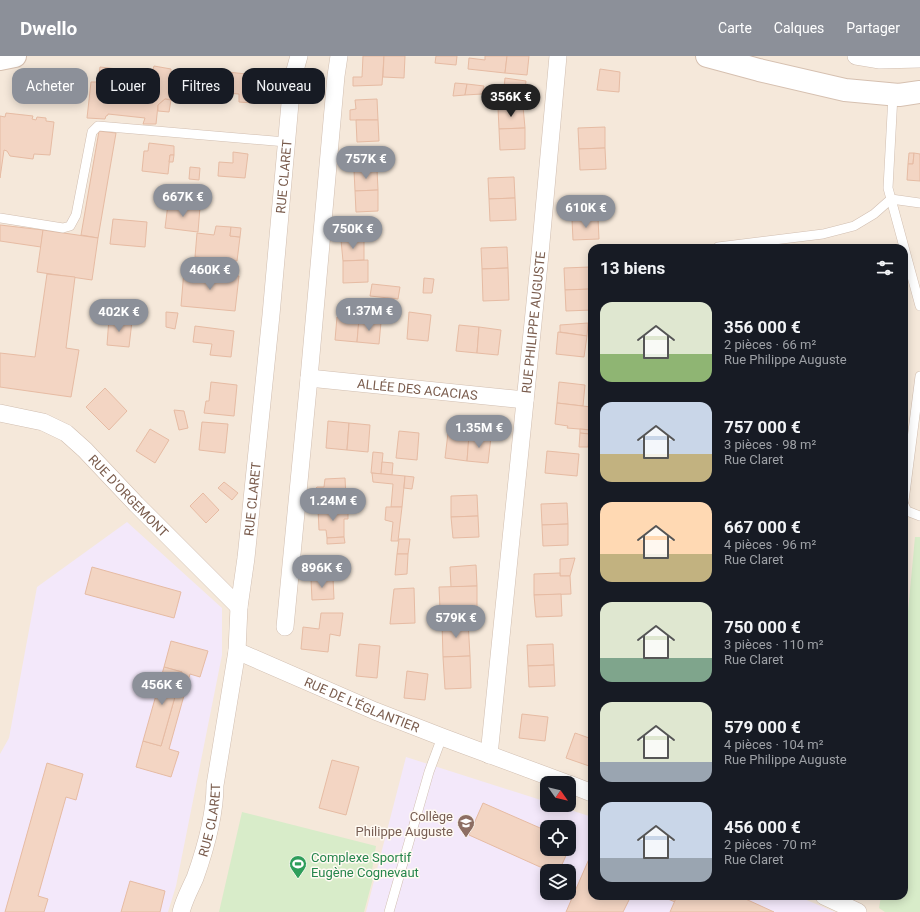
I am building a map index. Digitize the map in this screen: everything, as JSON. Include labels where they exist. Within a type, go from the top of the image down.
[{"type":"main road","points":[[0,59],[15,56]]},
{"type":"main road","points":[[707,56],[845,90],[894,95],[920,92]]},
{"type":"main road","points":[[723,56],[759,70]]},
{"type":"street","name":"RUE CLARET","points":[[288,56],[290,68]]},
{"type":"street","name":"RUE CLARET","points":[[295,68],[298,56]]},
{"type":"street","points":[[285,627],[339,56]]},
{"type":"street","name":"RUE PHILIPPE AUGUSTE","points":[[489,755],[540,254],[558,56]]},
{"type":"street","points":[[856,56],[880,60],[920,59]]},
{"type":"street","name":"RUE CLARET","points":[[181,912],[194,878],[212,821],[215,800],[215,785],[218,774],[236,651],[239,607],[246,558],[270,322],[290,104]]},
{"type":"street","name":"ALLÉE DES ACACIAS","points":[[309,378],[525,400]]},
{"type":"street","name":"RUE D'ORGEMONT","points":[[0,413],[43,422],[66,433],[85,450],[136,504],[239,607]]},
{"type":"street","name":"RUE DE L'ÉGLANTIER","points":[[236,651],[375,711],[547,776]]},
{"type":"street","points":[[576,787],[588,791]]},
{"type":"street","points":[[832,900],[858,912]]},
{"type":"lane","points":[[894,95],[888,188],[903,244]]},
{"type":"lane","points":[[0,218],[63,228],[70,226],[76,215],[92,132],[98,126],[286,142]]},
{"type":"lane","points":[[742,244],[823,234],[854,226],[874,214],[891,199],[920,203]]},
{"type":"lane","points":[[908,262],[920,306]]},
{"type":"lane","points":[[908,470],[920,376]]},
{"type":"lane","points":[[908,511],[920,516]]},
{"type":"lane","points":[[388,912],[429,772],[442,737]]},
{"type":"shaded area","points":[[0,56],[920,56],[920,912],[0,912]]},
{"type":"shaded area","points":[[127,522],[222,608],[222,655],[176,886],[168,912],[0,912],[0,754],[9,738],[37,587]]},
{"type":"shaded area","name":"Collège Philippe Auguste","points":[[406,757],[540,800],[540,812],[576,812],[588,816],[588,900],[806,900],[835,912],[366,912]]},
{"type":"green space","points":[[915,537],[920,537],[920,912],[885,912],[879,908],[880,900],[908,900],[908,611]]},
{"type":"green space","name":"Complexe Sportif Eugène Cognevaut","points":[[242,812],[376,846],[372,870],[375,871],[364,912],[219,912]]},
{"type":"building","points":[[363,56],[384,56],[382,85],[353,86],[353,77],[362,77]]},
{"type":"building","points":[[384,56],[405,56],[404,78],[383,77]]},
{"type":"building","points":[[436,56],[457,56],[456,65],[435,63]]},
{"type":"building","points":[[485,56],[507,56],[505,73],[468,69],[469,58],[485,60]]},
{"type":"building","points":[[507,56],[529,56],[527,75],[505,73]]},
{"type":"building","points":[[154,66],[168,68],[168,99],[165,99],[160,103],[160,68],[153,68]]},
{"type":"building","points":[[600,69],[620,72],[619,92],[597,90]]},
{"type":"building","points":[[234,73],[242,74],[242,102],[239,102],[239,94],[234,94]]},
{"type":"building","points":[[505,78],[526,81],[525,90],[504,88]]},
{"type":"building","points":[[91,82],[96,82],[96,104],[159,104],[156,124],[143,124],[145,118],[108,114],[105,119],[87,118]]},
{"type":"building","points":[[455,83],[467,84],[465,95],[453,96]]},
{"type":"building","points":[[467,84],[484,86],[482,94],[465,95]]},
{"type":"building","points":[[165,99],[168,100],[168,104],[170,104],[169,112],[158,111],[158,105]]},
{"type":"building","points":[[377,99],[378,120],[350,120],[350,110],[356,109],[355,100]]},
{"type":"building","points":[[523,106],[525,128],[499,129],[498,108]]},
{"type":"building","points":[[6,113],[33,116],[32,119],[36,120],[37,117],[46,118],[46,121],[54,122],[50,155],[34,154],[33,159],[10,156],[7,151],[4,150],[0,178],[0,116],[5,117]]},
{"type":"building","points":[[356,120],[378,120],[379,141],[357,142]]},
{"type":"building","points":[[605,127],[605,148],[579,149],[578,128]]},
{"type":"building","points":[[525,128],[525,149],[500,150],[499,129]]},
{"type":"building","points":[[99,131],[116,133],[98,238],[81,235]]},
{"type":"building","points":[[149,143],[174,146],[174,155],[170,155],[168,174],[142,171],[144,151],[148,151]]},
{"type":"building","points":[[605,148],[606,169],[580,170],[579,149]]},
{"type":"building","points":[[233,152],[248,154],[245,178],[218,176],[219,162],[233,163]]},
{"type":"building","points":[[909,153],[914,153],[913,164],[908,164]]},
{"type":"building","points":[[914,153],[920,154],[920,181],[907,180],[908,164],[913,164]]},
{"type":"building","points":[[170,155],[174,155],[173,162],[169,162]]},
{"type":"building","points":[[190,167],[200,168],[199,180],[189,179]]},
{"type":"building","points":[[377,169],[378,190],[355,191],[354,170]]},
{"type":"building","points":[[514,177],[515,198],[489,199],[488,178]]},
{"type":"building","points":[[378,190],[378,211],[356,212],[355,191]]},
{"type":"building","points":[[597,197],[598,218],[572,219],[571,198]]},
{"type":"building","points":[[515,198],[516,220],[490,221],[489,199]]},
{"type":"building","points":[[168,204],[200,207],[198,232],[165,228]]},
{"type":"building","points":[[598,218],[599,239],[573,240],[572,219]]},
{"type":"building","points":[[113,219],[147,222],[145,247],[110,244]]},
{"type":"building","points":[[0,225],[43,230],[41,247],[0,241]]},
{"type":"building","points":[[216,226],[231,227],[230,236],[240,237],[237,261],[195,257],[197,233],[214,235]]},
{"type":"building","points":[[231,227],[241,228],[240,237],[230,236]]},
{"type":"building","points":[[43,230],[98,238],[92,280],[37,272]]},
{"type":"building","points":[[341,240],[364,240],[364,260],[343,261]]},
{"type":"building","points":[[507,247],[508,268],[482,269],[481,248]]},
{"type":"building","points":[[368,260],[368,282],[343,283],[343,261]]},
{"type":"building","points":[[588,267],[588,289],[565,290],[564,268]]},
{"type":"building","points":[[508,268],[509,300],[483,301],[482,269]]},
{"type":"building","points":[[184,270],[239,276],[235,311],[181,306]]},
{"type":"building","points":[[47,274],[75,277],[66,348],[79,350],[71,397],[0,387],[0,353],[35,357]]},
{"type":"building","points":[[424,278],[434,279],[432,293],[423,293]]},
{"type":"building","points":[[372,284],[400,287],[398,299],[370,296]]},
{"type":"building","points":[[588,289],[588,310],[566,311],[565,290]]},
{"type":"building","points":[[166,312],[178,313],[175,329],[166,327]]},
{"type":"building","points":[[409,312],[431,315],[428,341],[407,339]]},
{"type":"building","points":[[337,317],[359,319],[357,342],[335,340]]},
{"type":"building","points":[[109,318],[132,321],[129,347],[107,345]]},
{"type":"building","points":[[359,319],[381,322],[379,344],[357,342]]},
{"type":"building","points":[[588,323],[587,336],[560,332],[560,325]]},
{"type":"building","points":[[459,325],[479,327],[477,353],[456,351]]},
{"type":"building","points":[[195,326],[234,331],[231,357],[210,355],[212,344],[193,342]]},
{"type":"building","points":[[479,327],[501,330],[498,355],[477,353]]},
{"type":"building","points":[[558,332],[587,336],[584,357],[556,354]]},
{"type":"building","points":[[211,382],[237,385],[234,416],[204,413],[206,401],[209,401]]},
{"type":"building","points":[[559,382],[585,385],[583,406],[557,403]]},
{"type":"building","points":[[105,388],[127,411],[109,430],[86,407]]},
{"type":"building","points":[[557,403],[588,407],[588,430],[567,428],[568,426],[555,424]]},
{"type":"building","points":[[174,410],[184,411],[188,428],[179,430]]},
{"type":"building","points":[[328,421],[349,423],[347,450],[326,448]]},
{"type":"building","points":[[202,422],[228,424],[225,453],[199,450]]},
{"type":"building","points":[[349,423],[370,425],[368,452],[347,450]]},
{"type":"building","points":[[150,429],[169,440],[155,463],[136,451]]},
{"type":"building","points":[[580,429],[588,430],[588,434],[580,433]]},
{"type":"building","points":[[399,431],[419,433],[417,460],[396,458]]},
{"type":"building","points":[[448,433],[469,435],[467,461],[445,458]]},
{"type":"building","points":[[580,433],[588,434],[588,447],[579,447]]},
{"type":"building","points":[[469,435],[491,437],[488,463],[467,461]]},
{"type":"building","points":[[547,451],[579,454],[577,476],[545,473]]},
{"type":"building","points":[[373,452],[383,453],[381,474],[371,473]]},
{"type":"building","points":[[382,462],[393,463],[392,475],[381,474]]},
{"type":"building","points":[[372,473],[405,476],[402,507],[391,507],[393,484],[373,482]]},
{"type":"building","points":[[405,476],[414,477],[412,489],[404,488]]},
{"type":"building","points":[[345,478],[346,497],[341,498],[341,508],[318,509],[318,500],[314,500],[315,489],[317,487],[324,487],[325,479]]},
{"type":"building","points":[[224,482],[238,493],[232,500],[218,488]]},
{"type":"building","points":[[203,493],[219,510],[206,523],[190,506]]},
{"type":"building","points":[[477,495],[478,516],[451,517],[451,496]]},
{"type":"building","points":[[567,503],[568,524],[542,525],[541,504]]},
{"type":"building","points":[[386,507],[402,507],[398,541],[391,541],[393,522],[385,520]]},
{"type":"building","points":[[348,508],[348,519],[344,519],[344,537],[327,538],[326,530],[319,530],[318,509]]},
{"type":"building","points":[[478,516],[479,537],[453,538],[451,517]]},
{"type":"building","points":[[568,524],[568,545],[543,546],[542,525]]},
{"type":"building","points":[[344,537],[345,543],[327,544],[327,538]]},
{"type":"building","points":[[399,539],[410,539],[408,554],[397,554]]},
{"type":"building","points":[[397,554],[408,554],[407,574],[395,575]]},
{"type":"building","points":[[332,557],[333,578],[311,579],[310,558]]},
{"type":"building","points":[[575,558],[570,576],[560,576],[560,559]]},
{"type":"building","points":[[476,565],[477,586],[451,587],[450,567]]},
{"type":"building","points":[[92,567],[181,592],[174,618],[85,594]]},
{"type":"building","points":[[560,573],[560,576],[570,576],[571,594],[534,595],[534,574]]},
{"type":"building","points":[[333,578],[334,599],[312,600],[311,579]]},
{"type":"building","points":[[477,586],[477,607],[440,609],[439,587]]},
{"type":"building","points":[[414,588],[415,623],[390,624],[394,589]]},
{"type":"building","points":[[561,594],[562,616],[536,617],[534,595]]},
{"type":"building","points":[[321,613],[343,613],[340,636],[330,634],[328,652],[301,649],[303,627],[319,629]]},
{"type":"building","points":[[468,621],[470,656],[443,657],[442,622]]},
{"type":"building","points":[[171,641],[208,651],[200,677],[190,674],[169,749],[179,752],[171,777],[136,767],[143,741],[161,746],[182,672],[164,667]]},
{"type":"building","points":[[359,644],[380,646],[377,678],[356,676]]},
{"type":"building","points":[[553,644],[554,665],[528,666],[527,645]]},
{"type":"building","points":[[470,656],[471,688],[445,689],[443,657]]},
{"type":"building","points":[[554,665],[555,686],[529,687],[528,666]]},
{"type":"building","points":[[164,667],[182,672],[161,746],[143,741]]},
{"type":"building","points":[[407,671],[428,674],[425,700],[404,698]]},
{"type":"building","points":[[522,714],[548,717],[545,741],[519,738]]},
{"type":"building","points":[[575,733],[588,738],[588,766],[566,758]]},
{"type":"building","points":[[332,760],[359,767],[346,815],[319,808]]},
{"type":"building","points":[[47,763],[83,774],[76,800],[66,797],[38,896],[48,899],[44,912],[5,912]]},
{"type":"building","points":[[483,803],[540,828],[540,856],[566,856],[562,864],[540,864],[540,867],[469,835]]},
{"type":"building","points":[[588,861],[588,900],[629,900],[623,912],[566,912],[571,900],[576,900],[576,889]]},
{"type":"building","points":[[130,881],[165,891],[160,912],[121,912]]},
{"type":"building","points":[[675,900],[748,900],[774,912],[670,912]]},
{"type":"place","name":"Collège Philippe Auguste","points":[[466,838]]},
{"type":"place","name":"Complexe Sportif Eugène Cognevaut","points":[[298,879]]}]
